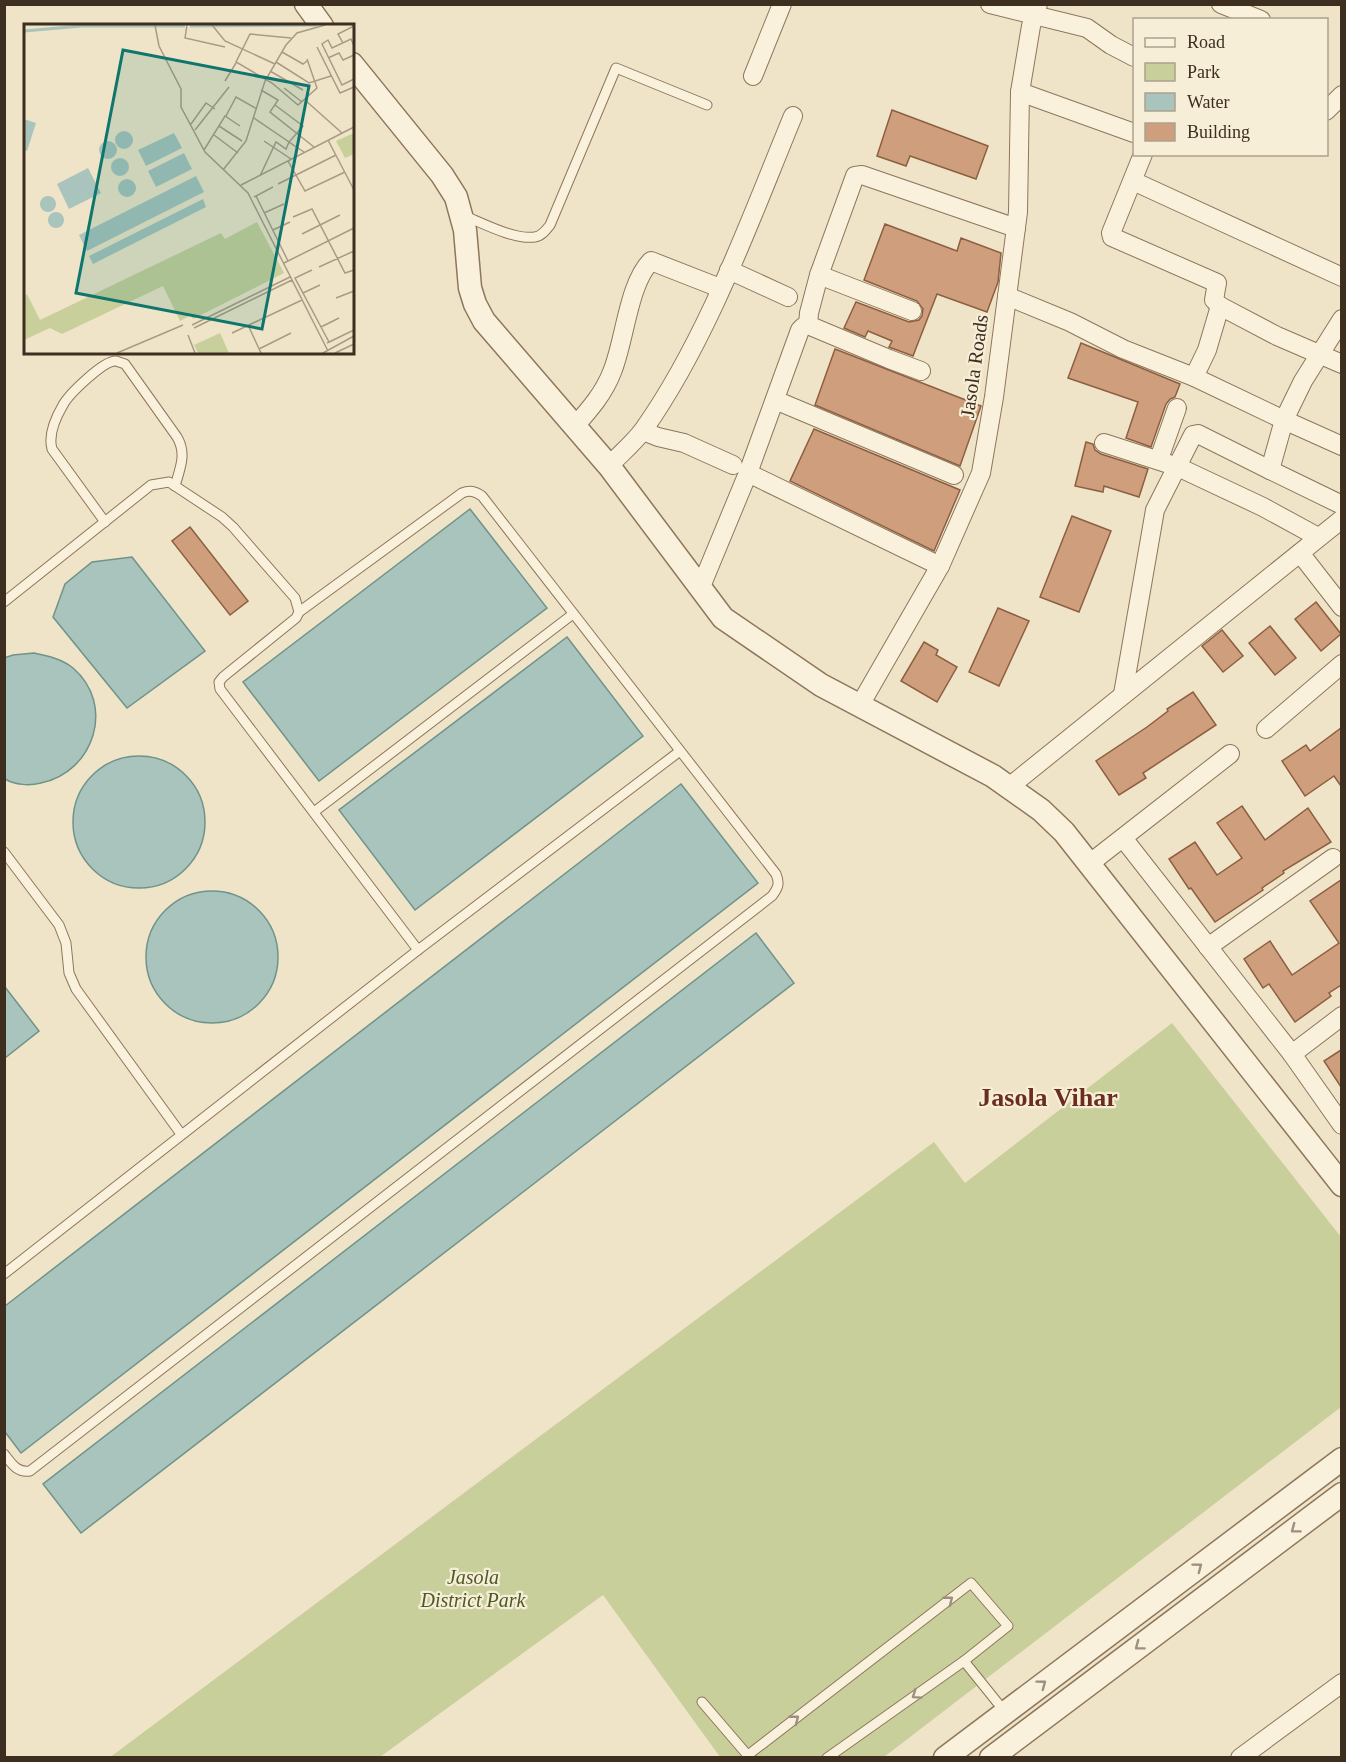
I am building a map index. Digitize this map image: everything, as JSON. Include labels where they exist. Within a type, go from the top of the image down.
[{"type":"street","points":[[306,4],[321,24]]},
{"type":"street","points":[[753,76],[782,4]]},
{"type":"street","points":[[990,4],[1036,10],[1087,28],[1111,45],[1133,56]]},
{"type":"street","points":[[1221,4],[1256,18]]},
{"type":"street","name":"Jasola Roads","points":[[860,705],[940,566],[981,473],[994,397],[1018,212],[1020,92],[1031,26],[1036,10]]},
{"type":"street","points":[[354,65],[442,175],[456,197],[463,215],[470,288],[484,321],[609,465],[723,618],[821,685],[993,776],[1041,810],[1064,832],[1341,1185]]},
{"type":"street","points":[[1020,92],[1133,133]]},
{"type":"street","points":[[609,465],[643,431],[682,367],[729,270],[793,117]]},
{"type":"street","points":[[1142,156],[1134,182],[1111,232],[1112,237],[1217,283],[1214,300],[1220,306],[1277,336],[1341,364]]},
{"type":"street","points":[[808,325],[819,275],[852,179],[858,175],[1016,228]]},
{"type":"street","points":[[1134,182],[1341,277]]},
{"type":"street","points":[[575,426],[600,397],[613,371],[637,284],[651,261],[720,288]]},
{"type":"street","points":[[729,270],[788,297]]},
{"type":"street","points":[[819,275],[912,311]]},
{"type":"street","points":[[1007,296],[1070,322],[1129,352],[1194,377],[1341,446]]},
{"type":"street","points":[[1194,377],[1207,350],[1220,306]]},
{"type":"street","points":[[1270,470],[1284,420],[1293,398],[1341,318]]},
{"type":"street","points":[[700,589],[740,469],[775,400],[803,327],[808,325],[889,360],[921,371]]},
{"type":"street","points":[[775,400],[954,475]]},
{"type":"street","points":[[1159,459],[1178,408]]},
{"type":"street","points":[[643,431],[684,443],[940,566]]},
{"type":"street","points":[[1123,694],[1155,510],[1195,434],[1341,505]]},
{"type":"street","points":[[1104,443],[1178,467],[1263,507],[1318,537]]},
{"type":"street","points":[[1009,787],[1341,519]]},
{"type":"street","points":[[1300,553],[1341,606]]},
{"type":"street","points":[[1266,729],[1341,664]]},
{"type":"street","points":[[1089,864],[1230,754]]},
{"type":"street","points":[[1124,838],[1292,1054],[1341,1125]]},
{"type":"street","points":[[1208,947],[1333,858]]},
{"type":"street","points":[[1292,1054],[1341,1016]]},
{"type":"street","points":[[945,1758],[1341,1459]]},
{"type":"street","points":[[991,1758],[1341,1494]]},
{"type":"street","points":[[1242,1757],[1341,1683]]},
{"type":"lane","points":[[463,215],[517,236],[535,237],[542,234],[550,225],[616,68],[707,105]]},
{"type":"lane","points":[[105,522],[52,449],[50,441],[63,405],[104,364],[115,361],[124,364],[182,445],[183,459],[175,486]]},
{"type":"lane","points":[[4,602],[151,485],[169,482],[222,517],[233,527],[295,598],[299,612]]},
{"type":"lane","points":[[4,1454],[22,1472],[30,1471],[772,896],[778,888],[776,874],[482,496],[476,491],[468,490],[299,612],[296,618],[222,677],[219,682],[223,694],[418,950]]},
{"type":"lane","points":[[314,812],[573,614]]},
{"type":"lane","points":[[4,1274],[418,950],[680,751]]},
{"type":"lane","points":[[4,852],[59,925],[66,943],[69,973],[76,989],[181,1134]]},
{"type":"lane","points":[[702,1702],[749,1756],[971,1583],[1008,1626],[964,1661],[828,1758]]},
{"type":"lane","points":[[964,1661],[1005,1712]]},
{"type":"green space","name":"Jasola District Park","points":[[1172,1023],[1341,1237],[1341,1407],[884,1757],[720,1757],[603,1595],[380,1757],[109,1758],[934,1142],[965,1183]]},
{"type":"water","points":[[470,509],[547,608],[319,781],[243,682]]},
{"type":"water","points":[[132,557],[205,651],[127,708],[53,617],[65,584],[92,562]]},
{"type":"water","points":[[567,637],[643,736],[415,910],[339,810]]},
{"type":"water","points":[[34,653],[60,660],[73,668],[86,683],[94,700],[96,718],[93,735],[86,752],[74,766],[59,776],[41,783],[13,783],[5,779],[4,658]]},
{"type":"water","points":[[139,756],[164,761],[185,776],[200,797],[205,822],[200,847],[185,868],[164,883],[139,888],[114,883],[93,868],[78,847],[73,822],[78,797],[93,776],[114,761]]},
{"type":"water","points":[[681,784],[758,883],[21,1453],[5,1432],[5,1306]]},
{"type":"water","points":[[212,891],[237,896],[258,911],[273,932],[278,957],[273,982],[258,1003],[237,1018],[212,1023],[187,1018],[166,1003],[151,982],[146,957],[151,932],[166,911],[187,896]]},
{"type":"water","points":[[756,933],[794,983],[81,1533],[43,1484]]},
{"type":"water","points":[[5,987],[39,1031],[5,1058]]},
{"type":"building","points":[[892,110],[988,146],[976,179],[910,156],[906,166],[877,156]]},
{"type":"building","points":[[885,224],[957,251],[961,238],[1001,253],[998,282],[987,312],[937,294],[913,356],[889,347],[892,341],[868,331],[865,337],[844,328],[856,302],[909,322],[919,320],[922,316],[923,309],[917,301],[864,280]]},
{"type":"building","points":[[1081,343],[1180,384],[1175,397],[1166,404],[1151,447],[1126,438],[1138,402],[1068,378]]},
{"type":"building","points":[[835,349],[981,406],[960,466],[815,405]]},
{"type":"building","points":[[814,429],[960,490],[934,551],[790,481]]},
{"type":"building","points":[[1086,442],[1093,444],[1095,450],[1101,454],[1148,469],[1139,497],[1104,486],[1103,492],[1075,486]]},
{"type":"building","points":[[1072,516],[1111,531],[1079,612],[1040,597]]},
{"type":"building","points":[[190,527],[248,601],[230,615],[172,541]]},
{"type":"building","points":[[1316,602],[1341,634],[1321,651],[1295,619]]},
{"type":"building","points":[[998,608],[1029,621],[999,686],[969,672]]},
{"type":"building","points":[[1270,626],[1296,658],[1275,675],[1249,643]]},
{"type":"building","points":[[1222,630],[1243,656],[1223,672],[1202,646]]},
{"type":"building","points":[[924,642],[938,650],[936,655],[957,667],[937,702],[901,681]]},
{"type":"building","points":[[1193,692],[1216,725],[1143,773],[1146,778],[1119,795],[1096,761],[1147,727],[1168,711],[1167,709]]},
{"type":"building","points":[[1341,728],[1341,786],[1334,776],[1305,796],[1282,761],[1306,745],[1310,751]]},
{"type":"building","points":[[1242,806],[1265,840],[1308,808],[1331,842],[1283,871],[1284,873],[1262,888],[1263,890],[1215,922],[1169,859],[1195,842],[1217,875],[1242,858],[1217,823]]},
{"type":"building","points":[[1341,880],[1341,985],[1329,993],[1331,996],[1295,1022],[1269,984],[1263,988],[1244,959],[1270,941],[1292,975],[1339,943],[1310,901]]},
{"type":"building","points":[[1341,1050],[1341,1087],[1324,1061]]},
{"type":"district","name":"Jasola Vihar","points":[[1048,1097]]}]
